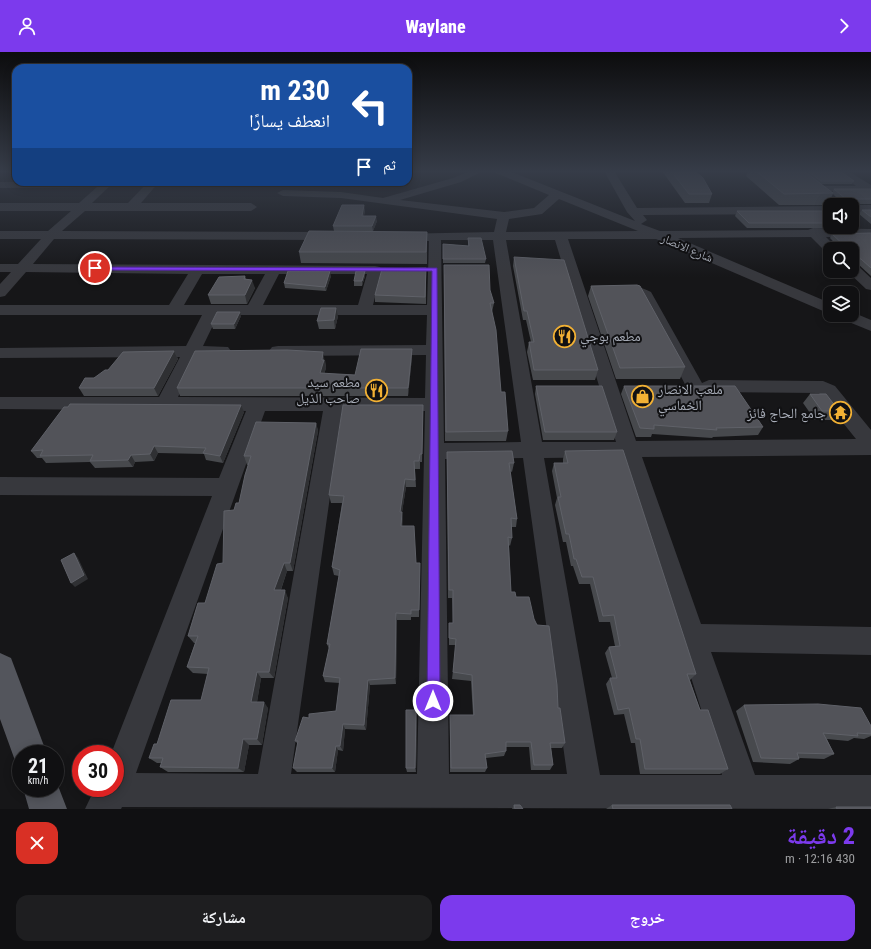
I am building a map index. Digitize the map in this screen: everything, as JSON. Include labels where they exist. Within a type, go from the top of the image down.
[{"type":"main road","points":[[0,668],[26,745]]},
{"type":"main road","points":[[44,797],[48,809]]},
{"type":"street","points":[[0,207],[115,206]]},
{"type":"street","points":[[170,206],[251,207],[234,236]]},
{"type":"street","points":[[421,206],[461,212],[502,227],[560,236],[871,232]]},
{"type":"street","points":[[389,237],[435,237],[502,227],[538,211],[543,206]]},
{"type":"street","name":"شارع الانصار","points":[[587,206],[823,306]]},
{"type":"street","points":[[630,206],[633,212],[654,234]]},
{"type":"street","points":[[0,293],[51,235],[81,207]]},
{"type":"street","points":[[859,209],[871,209]]},
{"type":"street","points":[[633,212],[823,210]]},
{"type":"street","points":[[859,223],[871,232]]},
{"type":"street","points":[[502,227],[503,265],[530,386],[533,450],[588,800]]},
{"type":"street","points":[[813,232],[824,242]]},
{"type":"street","points":[[0,234],[350,236]]},
{"type":"street","points":[[560,236],[561,262],[591,290],[606,386],[630,449],[744,792]]},
{"type":"street","points":[[433,791],[435,237]]},
{"type":"street","points":[[0,268],[390,270]]},
{"type":"street","points":[[174,310],[198,268]]},
{"type":"street","points":[[253,310],[274,270]]},
{"type":"street","points":[[364,310],[375,270]]},
{"type":"street","points":[[859,275],[871,286]]},
{"type":"street","points":[[591,290],[636,290],[646,294],[687,386],[823,386],[828,390],[869,449]]},
{"type":"street","points":[[0,310],[435,310]]},
{"type":"street","points":[[166,403],[212,310]]},
{"type":"street","points":[[859,321],[871,326]]},
{"type":"street","points":[[262,351],[435,350]]},
{"type":"street","points":[[0,353],[239,351]]},
{"type":"street","points":[[0,403],[435,405]]},
{"type":"street","points":[[124,759],[258,404]]},
{"type":"street","points":[[272,790],[334,404]]},
{"type":"street","points":[[434,451],[869,449]]},
{"type":"street","points":[[0,486],[228,486]]},
{"type":"street","points":[[693,638],[871,641]]},
{"type":"street","points":[[124,793],[272,790],[433,791],[588,800],[744,792],[871,792]]},
{"type":"building","points":[[341,206],[364,206],[362,216],[376,216],[372,226],[333,226]]},
{"type":"building","points":[[862,210],[871,210],[871,217]]},
{"type":"building","points":[[737,211],[823,211],[823,223],[749,223]]},
{"type":"building","points":[[309,231],[427,232],[426,252],[299,252]]},
{"type":"building","points":[[871,233],[871,268],[859,258],[859,242],[841,242],[832,234]]},
{"type":"building","points":[[468,238],[481,238],[486,259],[443,259],[443,244],[469,246]]},
{"type":"building","points":[[514,257],[564,260],[598,370],[534,370],[529,342],[534,342],[527,311],[524,311]]},
{"type":"building","points":[[444,265],[489,265],[490,290],[494,303],[490,303],[496,330],[501,392],[505,392],[508,431],[446,432]]},
{"type":"building","points":[[426,268],[425,297],[375,295],[382,269]]},
{"type":"building","points":[[288,271],[330,271],[325,287],[284,283]]},
{"type":"building","points":[[356,271],[365,271],[362,281],[354,281]]},
{"type":"building","points":[[245,276],[244,279],[252,280],[245,295],[208,295],[219,277]]},
{"type":"building","points":[[591,286],[640,286],[685,367],[620,368]]},
{"type":"building","points":[[321,308],[336,308],[334,320],[317,321]]},
{"type":"building","points":[[217,312],[240,312],[234,324],[211,324]]},
{"type":"building","points":[[361,349],[412,349],[408,388],[177,388],[195,351],[287,350],[323,352],[322,360],[324,360],[320,373],[355,375]]},
{"type":"building","points":[[174,351],[154,388],[79,388],[85,378],[94,378],[105,370],[108,370],[123,352]]},
{"type":"building","points":[[536,386],[602,386],[617,432],[545,432]]},
{"type":"building","points":[[624,386],[735,386],[763,427],[716,428],[717,430],[654,425],[654,429],[640,428]]},
{"type":"building","points":[[810,394],[826,394],[839,411],[822,411]]},
{"type":"building","points":[[70,404],[241,405],[220,456],[203,453],[206,448],[154,446],[150,454],[131,455],[128,460],[90,461],[93,455],[40,456],[43,450],[31,451],[64,407],[68,407]]},
{"type":"building","points":[[343,405],[423,405],[422,454],[420,454],[419,461],[414,461],[415,480],[405,479],[400,512],[402,512],[401,526],[414,526],[416,563],[420,563],[419,610],[411,610],[411,614],[396,613],[395,678],[368,680],[364,725],[343,724],[340,746],[336,746],[332,768],[293,768],[298,741],[295,741],[303,717],[309,718],[309,714],[336,711],[340,678],[323,676],[330,644],[327,644],[340,570],[332,567],[344,496],[329,495]]},
{"type":"building","points":[[256,422],[316,423],[290,563],[284,563],[274,590],[285,590],[269,672],[257,672],[251,702],[264,702],[257,739],[243,739],[238,768],[160,767],[163,758],[149,758],[154,744],[157,744],[171,700],[201,700],[209,668],[187,667],[198,636],[188,636],[198,603],[205,603],[217,564],[223,563],[224,511],[234,510],[236,503],[239,503],[251,456],[244,456]]},
{"type":"building","points":[[623,450],[696,674],[687,674],[700,710],[708,710],[728,769],[645,769],[640,739],[636,739],[629,708],[618,710],[610,678],[617,678],[609,647],[620,646],[614,615],[603,616],[593,577],[582,577],[576,559],[574,559],[569,534],[566,534],[558,497],[561,497],[554,463],[568,463],[565,451]]},
{"type":"building","points":[[512,451],[514,463],[509,463],[517,519],[511,518],[512,538],[508,537],[511,592],[515,592],[516,597],[529,597],[534,619],[537,625],[549,626],[557,685],[558,708],[560,708],[565,743],[550,743],[553,765],[534,765],[531,742],[506,742],[506,751],[485,754],[487,768],[451,768],[450,715],[474,715],[472,675],[453,672],[456,639],[449,638],[449,623],[453,623],[453,590],[449,590],[447,452]]},
{"type":"building","points":[[74,553],[84,575],[71,583],[61,560]]},
{"type":"building","points":[[818,704],[861,708],[871,726],[871,734],[857,733],[858,736],[823,733],[834,754],[797,753],[799,759],[761,758],[744,705]]},
{"type":"building","points":[[406,710],[416,710],[415,768],[406,768]]},
{"type":"building","points":[[514,805],[520,805],[523,809],[515,809]]},
{"type":"building","points":[[612,805],[730,805],[732,809],[613,809]]},
{"type":"building","points":[[836,807],[871,807],[871,809],[837,809]]},
{"type":"place","name":"مطعم بوجي","points":[[565,336]]},
{"type":"place","name":"مطعم سيد صاحب الذيل","points":[[376,390]]},
{"type":"place","name":"ملعب الانصار الخماسي","points":[[643,397]]},
{"type":"place","name":"جامع الحاج فائز","points":[[841,413]]},
{"type":"route","points":[[95,268],[274,270],[435,269],[433,701]]}]
